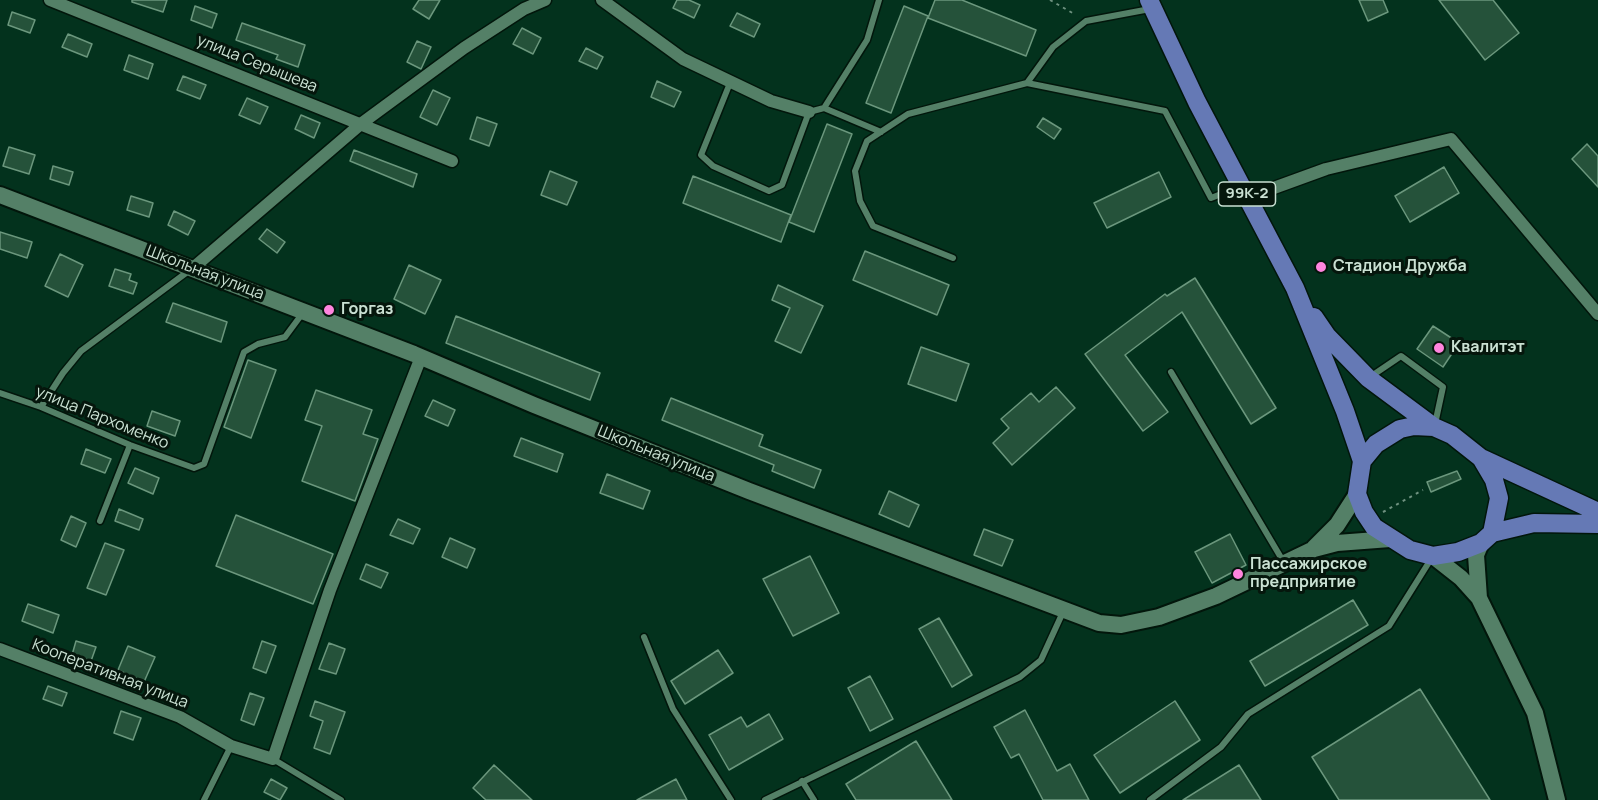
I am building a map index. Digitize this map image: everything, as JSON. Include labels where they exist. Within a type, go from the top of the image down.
[{"type":"main road","name":"99К-2","points":[[1156,3],[1197,102],[1246,191],[1295,288],[1345,411],[1362,461],[1357,494]]},
{"type":"main road","name":"Школьная улица","points":[[0,195],[305,311],[749,491],[1064,612],[1099,623],[1121,625],[1159,617],[1216,596],[1314,549]]},
{"type":"main road","name":"99К-2","points":[[1295,288],[1327,336],[1368,378],[1434,428]]},
{"type":"main road","name":"99К-2","points":[[1362,461],[1376,444],[1400,429],[1414,426],[1434,428],[1452,435],[1481,458],[1598,512]]},
{"type":"main road","name":"99К-2","points":[[1481,458],[1494,480],[1499,498],[1486,538]]},
{"type":"main road","points":[[1314,549],[1337,525],[1357,494],[1374,527],[1410,550],[1433,556],[1448,555],[1486,538],[1534,523],[1598,524]]},
{"type":"main road","points":[[1479,598],[1476,555],[1486,538]]},
{"type":"main road","points":[[1314,549],[1337,543],[1390,539]]},
{"type":"main road","points":[[1433,556],[1461,578],[1479,598],[1535,713],[1557,800]]},
{"type":"street","name":"улица Серышева","points":[[50,0],[362,123],[452,161]]},
{"type":"street","points":[[193,268],[362,123],[464,48],[524,9],[545,0]]},
{"type":"street","points":[[602,0],[683,59],[771,101],[809,112]]},
{"type":"street","points":[[1246,191],[1451,139],[1598,314]]},
{"type":"street","points":[[273,759],[330,590],[421,357]]},
{"type":"street","name":"Кооперативная улица","points":[[0,649],[180,717],[231,747],[273,759]]},
{"type":"lane","points":[[824,108],[867,40],[879,0]]},
{"type":"lane","points":[[1027,83],[1053,47],[1086,21],[1156,3]]},
{"type":"lane","points":[[730,83],[701,156],[713,166],[768,191],[782,185],[809,112],[824,108],[881,132]]},
{"type":"lane","points":[[953,258],[873,226],[860,201],[855,171],[867,141],[908,114],[1027,83],[1166,111],[1210,198],[1246,191]]},
{"type":"lane","points":[[41,407],[63,373],[81,351],[193,268]]},
{"type":"lane","name":"улица Пархоменко","points":[[0,393],[194,468],[204,464],[244,352],[258,344],[285,337],[305,311]]},
{"type":"lane","points":[[1368,378],[1401,356],[1443,387],[1434,428]]},
{"type":"lane","points":[[1171,372],[1285,564]]},
{"type":"lane","points":[[100,521],[130,445]]},
{"type":"lane","points":[[1150,800],[1221,747],[1248,714],[1389,626],[1433,556]]},
{"type":"lane","points":[[765,800],[1020,677],[1041,660],[1064,612]]},
{"type":"lane","points":[[644,637],[673,709],[731,800]]},
{"type":"lane","points":[[204,800],[231,747]]},
{"type":"lane","points":[[273,759],[341,800]]},
{"type":"lane","points":[[802,781],[814,800]]},
{"type":"path","points":[[1050,0],[1086,21]]},
{"type":"path","points":[[1374,527],[1383,512],[1423,490]]},
{"type":"building","points":[[132,0],[167,0],[163,12],[132,2]]},
{"type":"building","points":[[419,0],[440,0],[429,19],[413,9]]},
{"type":"building","points":[[677,0],[689,0],[700,5],[694,18],[673,8]]},
{"type":"building","points":[[935,0],[962,0],[1036,30],[1026,56],[928,18]]},
{"type":"building","points":[[1359,0],[1383,0],[1388,12],[1368,21]]},
{"type":"building","points":[[1439,0],[1493,0],[1519,33],[1485,60]]},
{"type":"building","points":[[195,6],[217,14],[212,28],[191,20]]},
{"type":"building","points":[[904,6],[928,16],[891,113],[866,103]]},
{"type":"building","points":[[12,12],[35,20],[30,33],[8,25]]},
{"type":"building","points":[[737,13],[760,24],[754,37],[730,26]]},
{"type":"building","points":[[242,23],[305,45],[298,67],[276,59],[278,55],[236,40]]},
{"type":"building","points":[[522,28],[541,38],[533,54],[513,44]]},
{"type":"building","points":[[68,34],[92,44],[87,57],[62,47]]},
{"type":"building","points":[[417,41],[431,47],[421,69],[407,62]]},
{"type":"building","points":[[586,48],[603,57],[597,69],[579,61]]},
{"type":"building","points":[[129,55],[153,64],[148,79],[124,70]]},
{"type":"building","points":[[183,76],[206,85],[200,99],[177,90]]},
{"type":"building","points":[[657,81],[681,92],[674,107],[651,97]]},
{"type":"building","points":[[433,90],[450,98],[437,125],[420,117]]},
{"type":"building","points":[[247,98],[268,107],[260,124],[239,115]]},
{"type":"building","points":[[301,115],[320,123],[314,138],[295,129]]},
{"type":"building","points":[[477,117],[497,124],[489,146],[470,139]]},
{"type":"building","points":[[1043,118],[1061,129],[1054,139],[1037,127]]},
{"type":"building","points":[[827,124],[852,134],[814,232],[789,222]]},
{"type":"building","points":[[1587,144],[1598,156],[1598,187],[1572,159]]},
{"type":"building","points":[[9,147],[35,155],[29,174],[3,166]]},
{"type":"building","points":[[354,150],[417,174],[413,187],[350,161]]},
{"type":"building","points":[[53,166],[73,172],[69,185],[50,179]]},
{"type":"building","points":[[1444,167],[1459,193],[1410,222],[1395,196]]},
{"type":"building","points":[[550,171],[577,182],[567,205],[541,195]]},
{"type":"building","points":[[1159,172],[1171,197],[1107,228],[1094,203]]},
{"type":"building","points":[[693,176],[791,215],[781,242],[683,203]]},
{"type":"building","points":[[131,196],[153,203],[149,217],[127,210]]},
{"type":"building","points":[[174,211],[195,221],[188,235],[168,225]]},
{"type":"building","points":[[267,229],[285,242],[277,253],[259,239]]},
{"type":"building","points":[[0,232],[32,242],[27,258],[0,249]]},
{"type":"building","points":[[865,251],[949,285],[937,315],[853,280]]},
{"type":"building","points":[[60,254],[83,265],[68,297],[45,286]]},
{"type":"building","points":[[409,265],[441,280],[425,314],[394,299]]},
{"type":"building","points":[[115,269],[131,274],[129,280],[137,283],[133,294],[109,286]]},
{"type":"building","points":[[1195,278],[1276,408],[1251,424],[1182,312],[1125,355],[1168,412],[1143,431],[1085,354],[1165,294],[1167,296]]},
{"type":"building","points":[[778,285],[823,306],[801,353],[775,341],[790,308],[772,300]]},
{"type":"building","points":[[173,303],[227,322],[221,342],[166,322]]},
{"type":"building","points":[[456,316],[600,373],[590,400],[446,343]]},
{"type":"building","points":[[1433,326],[1459,343],[1443,367],[1417,349]]},
{"type":"building","points":[[921,347],[969,364],[956,401],[908,384]]},
{"type":"building","points":[[248,360],[276,370],[251,438],[224,427]]},
{"type":"building","points":[[1056,387],[1075,408],[1012,465],[993,443],[1009,428],[1001,419],[1031,393],[1039,402]]},
{"type":"building","points":[[316,390],[372,410],[363,434],[378,439],[355,501],[302,481],[322,426],[305,420]]},
{"type":"building","points":[[671,398],[763,435],[759,446],[821,470],[814,488],[772,471],[774,465],[662,420]]},
{"type":"building","points":[[433,400],[455,410],[448,426],[425,416]]},
{"type":"building","points":[[152,411],[180,421],[175,436],[147,426]]},
{"type":"building","points":[[521,438],[563,454],[557,472],[514,456]]},
{"type":"building","points":[[86,449],[111,459],[105,473],[81,464]]},
{"type":"building","points":[[135,468],[159,478],[153,494],[128,483]]},
{"type":"building","points":[[1457,471],[1461,479],[1431,492],[1427,482]]},
{"type":"building","points":[[607,474],[650,491],[643,509],[600,493]]},
{"type":"building","points":[[889,491],[919,505],[909,527],[879,514]]},
{"type":"building","points":[[119,509],[143,519],[139,530],[115,521]]},
{"type":"building","points":[[236,515],[333,554],[313,604],[216,566]]},
{"type":"building","points":[[71,516],[86,523],[76,547],[61,540]]},
{"type":"building","points":[[398,519],[420,529],[413,544],[390,535]]},
{"type":"building","points":[[984,529],[1013,540],[1002,566],[974,555]]},
{"type":"building","points":[[1230,534],[1246,565],[1212,583],[1195,552]]},
{"type":"building","points":[[450,538],[475,549],[467,568],[442,557]]},
{"type":"building","points":[[105,543],[124,550],[106,595],[87,588]]},
{"type":"building","points":[[810,556],[839,613],[793,636],[763,579]]},
{"type":"building","points":[[366,564],[388,573],[381,588],[360,579]]},
{"type":"building","points":[[1353,600],[1368,625],[1265,686],[1250,661]]},
{"type":"building","points":[[28,604],[59,615],[53,633],[22,621]]},
{"type":"building","points":[[939,618],[972,675],[952,687],[919,629]]},
{"type":"building","points":[[76,641],[96,647],[91,661],[72,655]]},
{"type":"building","points":[[262,641],[276,646],[266,673],[253,668]]},
{"type":"building","points":[[329,643],[345,649],[336,674],[319,669]]},
{"type":"building","points":[[128,646],[155,657],[144,682],[118,670]]},
{"type":"building","points":[[718,650],[733,673],[685,704],[671,681]]},
{"type":"building","points":[[870,676],[893,719],[870,731],[848,688]]},
{"type":"building","points":[[48,686],[67,693],[62,706],[43,699]]},
{"type":"building","points":[[1420,689],[1490,800],[1339,800],[1312,757]]},
{"type":"building","points":[[250,693],[264,698],[254,725],[241,720]]},
{"type":"building","points":[[315,701],[345,712],[330,754],[314,748],[323,721],[310,716]]},
{"type":"building","points":[[1175,701],[1200,740],[1120,793],[1094,755]]},
{"type":"building","points":[[1025,710],[1057,771],[1070,764],[1089,800],[1043,800],[1019,754],[1011,758],[994,727]]},
{"type":"building","points":[[121,711],[141,718],[133,740],[114,733]]},
{"type":"building","points":[[769,714],[783,739],[729,770],[709,735],[741,717],[747,727]]},
{"type":"building","points":[[916,741],[952,800],[856,800],[846,784]]},
{"type":"building","points":[[494,765],[532,800],[486,800],[473,788]]},
{"type":"building","points":[[1239,765],[1261,800],[1183,800]]},
{"type":"building","points":[[271,779],[287,788],[280,800],[264,792]]},
{"type":"building","points":[[676,779],[687,800],[637,800]]},
{"type":"place","name":"Стадион Дружба","points":[[1321,267]]},
{"type":"place","name":"Горгаз","points":[[329,310]]},
{"type":"place","name":"Квалитэт","points":[[1439,348]]},
{"type":"place","name":"Пассажирское предприятие","points":[[1238,574]]}]
